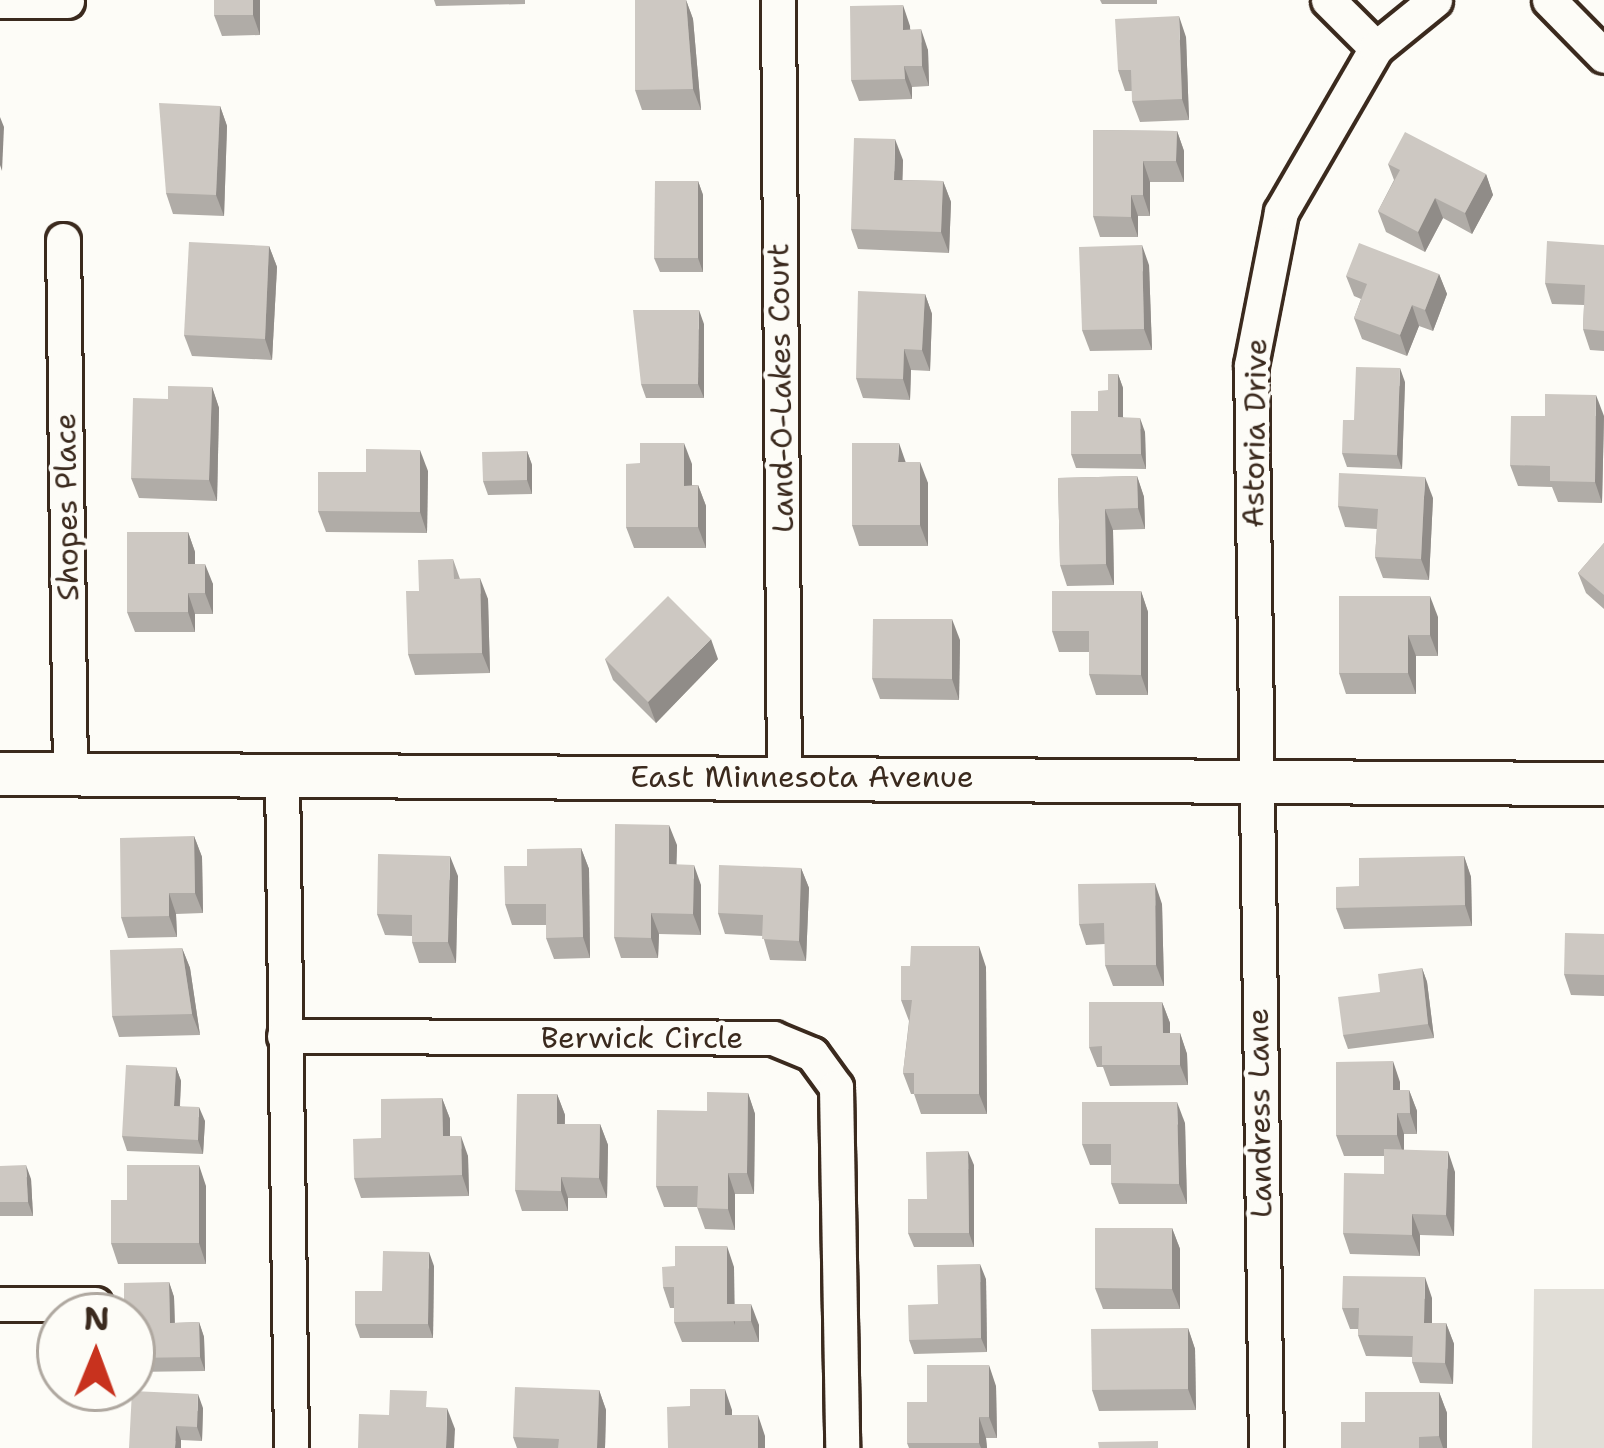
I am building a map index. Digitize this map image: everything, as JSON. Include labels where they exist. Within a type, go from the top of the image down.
[{"type":"street","name":"Land-O-Lakes Court","points":[[778,0],[784,777]]},
{"type":"street","points":[[1328,0],[1376,48]]},
{"type":"street","name":"Astoria Drive","points":[[1254,779],[1251,364],[1262,289],[1281,212],[1376,48],[1435,0]]},
{"type":"street","points":[[1550,0],[1604,56]]},
{"type":"street","points":[[0,1],[67,2]]},
{"type":"street","name":"Shopes Place","points":[[63,240],[70,774]]},
{"type":"street","name":"East Minnesota Avenue","points":[[0,774],[1604,784]]},
{"type":"street","points":[[282,775],[291,1448]]},
{"type":"street","name":"Landress Lane","points":[[1254,779],[1266,1448]]},
{"type":"street","name":"Berwick Circle","points":[[284,1036],[773,1038],[812,1054],[836,1087],[842,1448]]},
{"type":"street","points":[[0,1304],[36,1304]]},
{"type":"shaded area","points":[[1534,1289],[1604,1289],[1604,1448],[1532,1448]]},
{"type":"building","points":[[214,0],[253,0],[253,15],[214,15]]},
{"type":"building","points":[[635,0],[686,0],[693,89],[635,90]]},
{"type":"building","points":[[903,5],[903,30],[921,29],[922,66],[904,66],[905,79],[851,80],[850,6]]},
{"type":"building","points":[[1179,16],[1182,99],[1132,101],[1131,70],[1118,70],[1115,19]]},
{"type":"building","points":[[159,103],[220,106],[216,195],[166,193]]},
{"type":"building","points":[[1093,130],[1177,131],[1176,161],[1143,161],[1143,195],[1131,195],[1131,217],[1093,216]]},
{"type":"building","points":[[1405,132],[1486,174],[1465,213],[1435,198],[1418,232],[1378,211],[1400,170],[1388,164]]},
{"type":"building","points":[[854,138],[895,139],[894,180],[943,181],[941,232],[851,229]]},
{"type":"building","points":[[655,181],[698,181],[698,258],[654,258]]},
{"type":"building","points":[[1547,241],[1604,245],[1604,331],[1583,329],[1585,285],[1545,283]]},
{"type":"building","points":[[189,242],[269,246],[265,339],[184,335]]},
{"type":"building","points":[[1359,243],[1439,274],[1425,310],[1412,305],[1400,335],[1354,318],[1367,284],[1346,276]]},
{"type":"building","points":[[1142,245],[1144,329],[1082,330],[1079,247]]},
{"type":"building","points":[[858,291],[925,294],[922,350],[904,349],[903,379],[856,378]]},
{"type":"building","points":[[633,310],[699,310],[698,384],[641,384]]},
{"type":"building","points":[[1356,367],[1400,368],[1397,455],[1342,453],[1343,420],[1354,420]]},
{"type":"building","points":[[1108,374],[1118,374],[1118,417],[1140,418],[1141,454],[1071,454],[1071,411],[1098,411],[1098,391],[1108,390]]},
{"type":"building","points":[[168,386],[212,387],[209,480],[131,478],[133,398],[168,399]]},
{"type":"building","points":[[1545,394],[1596,395],[1595,482],[1550,481],[1550,466],[1510,465],[1511,416],[1545,416]]},
{"type":"building","points":[[640,443],[684,443],[684,486],[698,485],[698,527],[626,527],[626,464],[640,463]]},
{"type":"building","points":[[852,443],[899,443],[898,462],[920,462],[920,525],[852,525]]},
{"type":"building","points":[[366,449],[420,450],[420,512],[318,511],[318,472],[366,472]]},
{"type":"building","points":[[527,451],[527,480],[483,481],[482,452]]},
{"type":"building","points":[[1339,473],[1425,477],[1421,559],[1375,557],[1378,509],[1338,506]]},
{"type":"building","points":[[1137,476],[1138,508],[1105,509],[1106,564],[1060,565],[1058,478]]},
{"type":"building","points":[[127,532],[188,532],[188,564],[205,564],[205,593],[188,593],[188,612],[127,612]]},
{"type":"building","points":[[1604,543],[1604,595],[1578,573]]},
{"type":"building","points":[[453,559],[454,579],[480,578],[482,653],[408,654],[406,591],[419,591],[418,560]]},
{"type":"building","points":[[1052,591],[1141,591],[1141,675],[1089,674],[1089,631],[1052,631]]},
{"type":"building","points":[[668,596],[711,639],[648,702],[605,659]]},
{"type":"building","points":[[1339,596],[1430,596],[1430,635],[1408,635],[1408,673],[1339,673]]},
{"type":"building","points":[[873,619],[952,619],[952,679],[872,678]]},
{"type":"building","points":[[615,824],[669,825],[669,864],[694,865],[693,914],[651,913],[651,938],[614,937]]},
{"type":"building","points":[[194,836],[195,893],[169,893],[169,916],[121,917],[120,838]]},
{"type":"building","points":[[581,848],[583,937],[546,938],[546,904],[505,904],[504,866],[527,866],[527,849]]},
{"type":"building","points":[[378,854],[450,856],[448,942],[412,942],[412,915],[377,914]]},
{"type":"building","points":[[1464,856],[1465,905],[1336,908],[1336,887],[1359,886],[1359,858]]},
{"type":"building","points":[[719,865],[801,868],[799,941],[762,939],[763,915],[718,913]]},
{"type":"building","points":[[1155,883],[1156,965],[1105,965],[1104,923],[1079,924],[1078,884]]},
{"type":"building","points":[[1565,933],[1604,934],[1604,975],[1564,974]]},
{"type":"building","points":[[911,946],[979,946],[979,1094],[914,1094],[914,1073],[903,1073],[912,1000],[901,1000],[901,966],[910,966]]},
{"type":"building","points":[[182,948],[192,1014],[112,1016],[110,950]]},
{"type":"building","points":[[1422,968],[1428,1024],[1343,1035],[1338,997],[1380,992],[1378,974]]},
{"type":"building","points":[[1089,1002],[1162,1002],[1163,1033],[1180,1033],[1180,1065],[1102,1065],[1102,1046],[1089,1047]]},
{"type":"building","points":[[1393,1061],[1393,1090],[1409,1090],[1410,1113],[1397,1113],[1397,1135],[1336,1135],[1336,1062]]},
{"type":"building","points":[[126,1065],[176,1067],[174,1106],[199,1107],[198,1140],[122,1136]]},
{"type":"building","points":[[707,1092],[748,1093],[747,1173],[728,1173],[728,1209],[697,1208],[698,1186],[656,1186],[657,1110],[707,1111]]},
{"type":"building","points":[[517,1094],[557,1094],[557,1124],[600,1124],[599,1178],[561,1177],[561,1191],[515,1190]]},
{"type":"building","points":[[442,1098],[443,1136],[461,1136],[462,1175],[354,1178],[353,1139],[381,1138],[381,1099]]},
{"type":"building","points":[[1082,1102],[1177,1102],[1179,1184],[1111,1183],[1111,1144],[1082,1144]]},
{"type":"building","points":[[1384,1149],[1448,1151],[1446,1215],[1412,1214],[1412,1235],[1343,1233],[1344,1173],[1384,1174]]},
{"type":"building","points":[[968,1151],[969,1233],[908,1233],[908,1199],[927,1199],[926,1152]]},
{"type":"building","points":[[26,1165],[28,1202],[0,1202],[0,1166]]},
{"type":"building","points":[[127,1165],[199,1165],[199,1243],[111,1243],[111,1200],[127,1200]]},
{"type":"building","points":[[1095,1228],[1172,1228],[1172,1289],[1095,1288]]},
{"type":"building","points":[[675,1246],[727,1246],[727,1304],[751,1304],[751,1321],[674,1322],[674,1287],[663,1287],[662,1267],[675,1266]]},
{"type":"building","points":[[383,1251],[429,1252],[428,1324],[355,1324],[355,1291],[382,1291]]},
{"type":"building","points":[[980,1264],[981,1338],[909,1340],[908,1305],[938,1304],[937,1265]]},
{"type":"building","points":[[1343,1276],[1425,1277],[1424,1323],[1446,1323],[1445,1363],[1412,1362],[1413,1336],[1358,1335],[1359,1308],[1342,1308]]},
{"type":"building","points":[[169,1282],[170,1323],[199,1322],[200,1357],[156,1358],[156,1292],[124,1292],[124,1283]]},
{"type":"building","points":[[1188,1328],[1188,1389],[1092,1390],[1091,1329]]},
{"type":"building","points":[[927,1365],[989,1365],[989,1417],[979,1417],[979,1443],[907,1443],[907,1402],[927,1402]]},
{"type":"building","points":[[515,1387],[599,1390],[597,1448],[558,1448],[559,1439],[513,1437]]},
{"type":"building","points":[[690,1389],[725,1389],[725,1415],[758,1415],[758,1448],[668,1448],[667,1407],[690,1406]]},
{"type":"building","points":[[390,1390],[427,1391],[426,1407],[447,1408],[446,1448],[358,1448],[359,1414],[389,1415]]},
{"type":"building","points":[[156,1392],[198,1394],[197,1427],[176,1426],[175,1448],[129,1448],[131,1412],[156,1412]]},
{"type":"building","points":[[1365,1392],[1439,1392],[1439,1436],[1419,1437],[1419,1448],[1341,1448],[1341,1422],[1365,1422]]},
{"type":"building","points":[[1158,1441],[1158,1448],[1099,1448],[1098,1442]]}]
